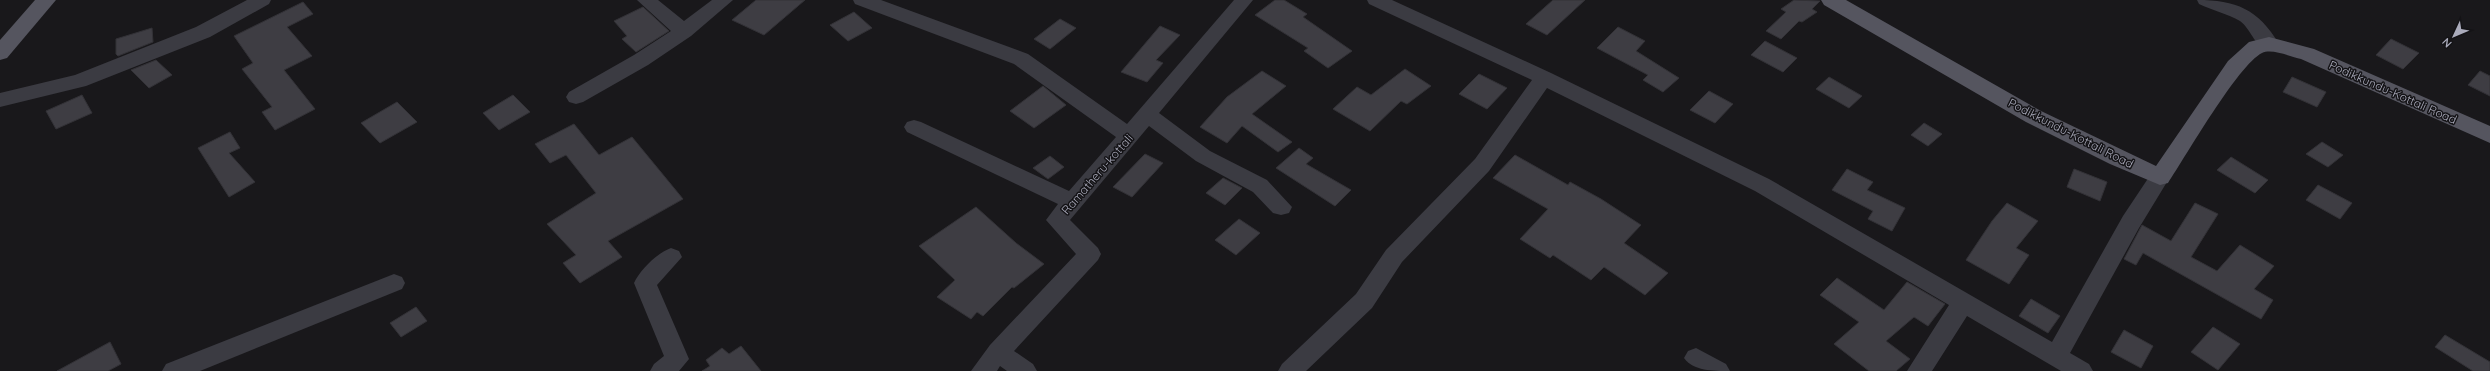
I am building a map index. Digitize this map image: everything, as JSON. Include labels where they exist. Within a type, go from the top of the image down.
[{"type":"main road","points":[[0,53],[46,0]]},
{"type":"main road","name":"Podikkundu-Kottali Road","points":[[1831,0],[1976,84],[2118,159],[2160,177]]},
{"type":"main road","points":[[2160,177],[2235,66],[2256,47],[2269,44]]},
{"type":"main road","name":"Podikkundu-Kottali Road","points":[[2269,44],[2307,54],[2490,135]]},
{"type":"street","points":[[0,100],[79,81],[203,32],[262,0]]},
{"type":"street","points":[[646,0],[684,31]]},
{"type":"street","points":[[576,97],[641,60],[684,31],[724,0]]},
{"type":"street","points":[[862,0],[1021,59],[1130,136]]},
{"type":"street","points":[[1376,0],[1544,78],[1762,185],[2081,371]]},
{"type":"street","points":[[2206,0],[2247,17],[2269,44]]},
{"type":"street","name":"Ramatheru-kottali","points":[[998,352],[1090,254],[1058,220],[1148,115],[1239,1]]},
{"type":"street","points":[[1290,371],[1364,301],[1394,256],[1482,165],[1544,78]]},
{"type":"street","points":[[1148,115],[1203,156],[1260,186],[1281,207]]},
{"type":"street","points":[[914,127],[1073,202]]},
{"type":"street","points":[[2056,356],[2132,222],[2160,177]]},
{"type":"street","points":[[662,371],[677,359],[645,284],[671,257]]},
{"type":"street","points":[[174,371],[394,283]]},
{"type":"street","points":[[1919,371],[1963,303]]},
{"type":"street","points":[[983,371],[998,352],[1025,371]]},
{"type":"street","points":[[1696,358],[1718,371]]},
{"type":"building","points":[[756,0],[805,0],[764,35],[732,20]]},
{"type":"building","points":[[1275,0],[1284,0],[1307,14],[1303,17],[1352,51],[1328,68],[1304,51],[1308,48],[1255,15]]},
{"type":"building","points":[[1553,0],[1585,0],[1547,35],[1526,24]]},
{"type":"building","points":[[1794,0],[1820,1],[1812,9],[1817,12],[1802,22],[1799,21],[1781,39],[1766,31],[1786,12],[1781,9]]},
{"type":"building","points":[[303,2],[313,14],[287,27],[312,56],[284,70],[315,109],[275,130],[262,112],[272,107],[242,69],[253,63],[234,36]]},
{"type":"building","points":[[643,7],[669,31],[636,52],[622,39],[627,36],[614,21]]},
{"type":"building","points":[[854,12],[872,28],[848,41],[830,25]]},
{"type":"building","points":[[1060,19],[1076,28],[1050,49],[1034,39]]},
{"type":"building","points":[[1160,26],[1180,35],[1156,60],[1163,63],[1147,82],[1121,72]]},
{"type":"building","points":[[1618,27],[1645,41],[1636,51],[1679,78],[1663,92],[1643,80],[1648,75],[1597,48]]},
{"type":"building","points":[[152,28],[153,42],[118,56],[116,54],[116,39]]},
{"type":"building","points":[[2391,39],[2419,53],[2403,69],[2376,55]]},
{"type":"building","points":[[1765,41],[1797,58],[1783,72],[1751,55]]},
{"type":"building","points":[[156,60],[172,75],[149,88],[131,70]]},
{"type":"building","points":[[1405,69],[1431,86],[1407,104],[1401,101],[1370,131],[1333,109],[1357,87],[1371,95]]},
{"type":"building","points":[[1262,71],[1286,86],[1252,114],[1292,142],[1278,152],[1242,126],[1227,143],[1200,127],[1227,97]]},
{"type":"building","points":[[2480,71],[2490,76],[2490,96],[2468,85]]},
{"type":"building","points":[[1479,74],[1507,88],[1487,109],[1459,94]]},
{"type":"building","points":[[1829,77],[1862,96],[1849,108],[1816,89]]},
{"type":"building","points":[[2292,77],[2326,92],[2317,107],[2283,92]]},
{"type":"building","points":[[1043,86],[1066,105],[1034,128],[1010,111]]},
{"type":"building","points":[[1709,91],[1733,104],[1715,123],[1690,110]]},
{"type":"building","points":[[82,95],[92,113],[56,129],[46,111]]},
{"type":"building","points":[[513,95],[530,112],[499,130],[483,113]]},
{"type":"building","points":[[397,102],[417,122],[380,143],[361,123]]},
{"type":"building","points":[[1924,123],[1942,134],[1928,146],[1911,135]]},
{"type":"building","points":[[574,124],[599,155],[632,137],[683,199],[608,241],[622,257],[580,283],[563,263],[576,255],[547,224],[596,193],[566,155],[550,163],[535,144]]},
{"type":"building","points":[[230,132],[240,148],[229,153],[255,182],[229,197],[198,148]]},
{"type":"building","points":[[2322,142],[2343,155],[2328,167],[2306,154]]},
{"type":"building","points":[[1299,148],[1313,158],[1306,164],[1351,190],[1335,206],[1276,168]]},
{"type":"building","points":[[1145,154],[1163,163],[1132,197],[1113,187]]},
{"type":"building","points":[[1515,155],[1568,185],[1570,182],[1601,199],[1641,225],[1624,243],[1668,273],[1645,295],[1604,267],[1591,280],[1553,255],[1550,258],[1520,239],[1548,209],[1493,178]]},
{"type":"building","points":[[1050,156],[1064,167],[1048,179],[1033,168]]},
{"type":"building","points":[[2231,157],[2268,180],[2255,193],[2217,170]]},
{"type":"building","points":[[1847,169],[1873,182],[1867,190],[1905,208],[1892,231],[1868,219],[1873,211],[1832,190]]},
{"type":"building","points":[[2074,169],[2107,182],[2100,201],[2067,187]]},
{"type":"building","points":[[1223,178],[1242,188],[1225,205],[1206,193]]},
{"type":"building","points":[[2318,185],[2352,203],[2340,219],[2306,200]]},
{"type":"building","points":[[2007,203],[2038,221],[2016,248],[2029,255],[2009,284],[1966,260],[1992,221]]},
{"type":"building","points":[[2195,203],[2218,214],[2191,257],[2217,271],[2240,245],[2274,266],[2254,289],[2273,300],[2261,319],[2143,253],[2136,265],[2124,259],[2142,225],[2171,241]]},
{"type":"building","points":[[976,207],[1016,243],[1044,264],[1014,288],[1012,287],[983,316],[977,312],[971,319],[937,297],[955,280],[919,246]]},
{"type":"building","points":[[1239,219],[1260,233],[1236,255],[1215,240]]},
{"type":"building","points":[[1837,278],[1884,310],[1907,282],[1945,304],[1928,326],[1914,317],[1886,341],[1910,359],[1896,371],[1869,371],[1834,344],[1859,322],[1820,295]]},
{"type":"building","points":[[2031,299],[2060,316],[2048,333],[2019,316]]},
{"type":"building","points":[[416,307],[427,321],[401,337],[390,323]]},
{"type":"building","points":[[2213,327],[2240,344],[2218,370],[2191,352]]},
{"type":"building","points":[[2124,330],[2153,346],[2141,368],[2111,352]]},
{"type":"building","points":[[2445,335],[2490,362],[2490,371],[2473,371],[2435,347]]},
{"type":"building","points":[[110,342],[121,364],[108,371],[57,371]]},
{"type":"building","points":[[741,346],[761,371],[702,371],[710,366],[706,360],[722,348],[729,354]]}]
